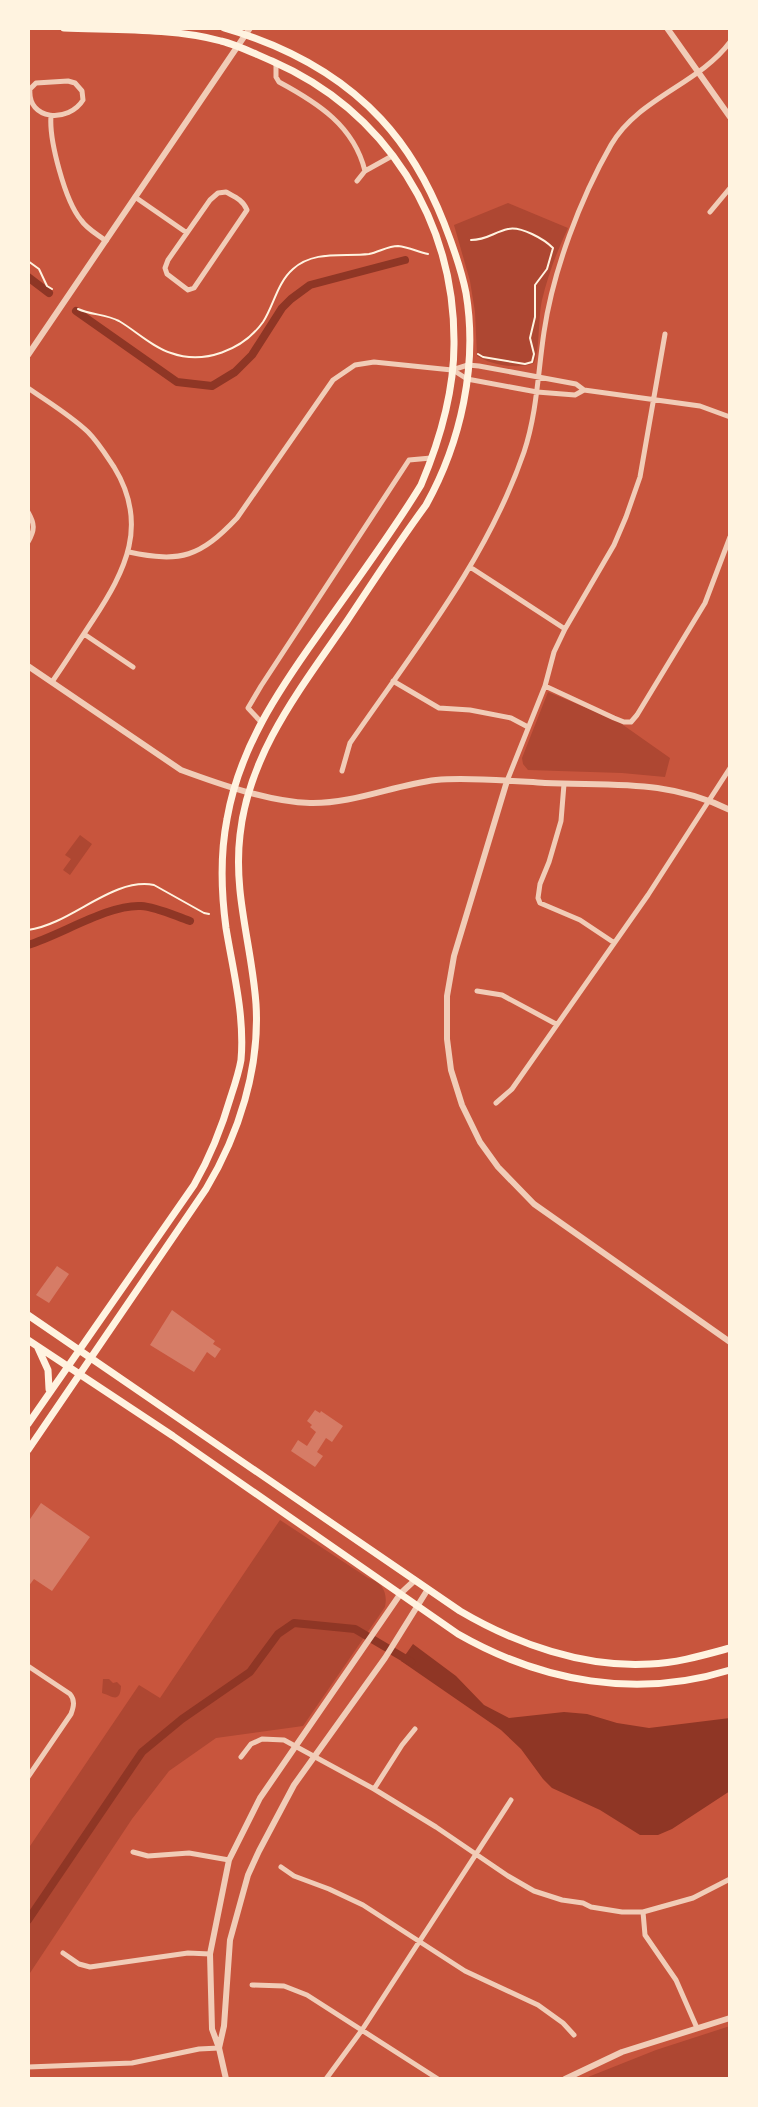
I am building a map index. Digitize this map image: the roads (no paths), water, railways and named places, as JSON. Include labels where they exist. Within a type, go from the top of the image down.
[{"type":"main road","points":[[28,1424],[194,1185],[211,1151],[240,1064],[239,1002],[221,875],[223,844],[235,788],[261,723],[278,692],[421,485],[447,410],[455,347],[454,312],[436,233],[393,155],[352,111],[304,77],[237,46],[194,34],[64,28]]},
{"type":"main road","points":[[28,1450],[191,1212],[224,1157],[240,1116],[255,1045],[256,1005],[239,898],[239,836],[249,791],[262,753],[276,726],[435,488],[456,433],[467,379],[466,295],[458,259],[437,205],[406,150],[380,118],[328,74],[248,31],[224,28]]},
{"type":"main road","points":[[405,510],[416,519]]},
{"type":"main road","points":[[316,637],[329,647]]},
{"type":"main road","points":[[240,1064],[252,1066]]},
{"type":"main road","points":[[237,1077],[249,1078]]},
{"type":"main road","points":[[181,1204],[191,1212]]},
{"type":"main road","points":[[28,1315],[460,1611],[500,1632],[543,1648],[622,1664],[652,1664],[730,1648]]},
{"type":"main road","points":[[28,1340],[480,1646],[532,1668],[580,1680],[665,1685],[730,1670]]},
{"type":"main road","points":[[37,1346],[48,1370],[48,1393]]},
{"type":"main road","points":[[234,1479],[244,1463]]},
{"type":"street","points":[[667,28],[730,117]]},
{"type":"street","points":[[28,355],[248,31]]},
{"type":"street","points":[[342,771],[350,743],[470,567],[510,490],[525,448],[537,392],[551,292],[562,256],[613,141],[629,122],[699,71],[730,42]]},
{"type":"street","points":[[276,63],[279,82],[319,105],[344,129],[358,149],[365,171]]},
{"type":"street","points":[[40,82],[75,83],[83,95],[79,106],[67,114],[51,116],[36,109],[30,101],[30,89],[40,82]]},
{"type":"street","points":[[51,116],[51,141],[75,211],[82,222],[106,241]]},
{"type":"street","points":[[357,181],[365,171],[393,155]]},
{"type":"street","points":[[710,212],[730,188]]},
{"type":"street","points":[[226,192],[245,204],[247,210],[243,217],[194,288],[188,290],[167,274],[165,268],[187,233],[218,193],[226,192]]},
{"type":"street","points":[[135,197],[187,233]]},
{"type":"street","points":[[665,334],[640,477],[626,517],[614,545],[554,652],[545,686],[507,781],[454,956],[447,996],[447,1039],[451,1070],[462,1105],[480,1142],[498,1167],[534,1204],[730,1342]]},
{"type":"street","points":[[129,552],[171,558],[204,548],[220,536],[237,518],[333,380],[355,365],[374,362],[452,370],[468,365],[540,376],[576,384],[584,390],[700,406],[730,417]]},
{"type":"street","points":[[452,370],[467,379],[537,392],[575,395],[584,390]]},
{"type":"street","points":[[28,388],[88,432],[108,458],[122,480],[132,528],[123,571],[52,682]]},
{"type":"street","points":[[261,723],[248,708],[261,686],[409,460],[432,457]]},
{"type":"street","points":[[28,512],[34,523],[34,531],[28,542]]},
{"type":"street","points":[[545,686],[614,718],[631,722],[700,612],[730,537]]},
{"type":"street","points":[[470,567],[565,629]]},
{"type":"street","points":[[84,634],[133,667]]},
{"type":"street","points":[[28,666],[181,770],[279,800],[328,803],[439,780],[507,781],[658,786],[730,810]]},
{"type":"street","points":[[393,681],[439,708],[511,718],[528,727]]},
{"type":"street","points":[[496,1103],[512,1089],[648,895],[730,768]]},
{"type":"street","points":[[564,784],[561,821],[538,898],[540,903],[580,920],[613,942]]},
{"type":"street","points":[[477,991],[502,995],[556,1024]]},
{"type":"street","points":[[226,2079],[212,2029],[210,1954],[229,1860],[260,1798],[401,1593],[415,1580]]},
{"type":"street","points":[[219,2048],[224,2026],[230,1940],[248,1875],[294,1785],[385,1658],[428,1589]]},
{"type":"street","points":[[28,1666],[70,1694],[74,1706],[28,1777]]},
{"type":"street","points":[[374,1789],[415,1729]]},
{"type":"street","points":[[241,1757],[251,1744],[262,1739],[284,1740],[374,1789],[534,1891],[562,1900],[622,1912],[643,1912],[700,1895],[730,1879]]},
{"type":"street","points":[[326,2079],[362,2030],[511,1800]]},
{"type":"street","points":[[133,1852],[148,1856],[189,1853],[229,1860]]},
{"type":"street","points":[[281,1867],[294,1876],[363,1905],[465,1971],[538,2005],[574,2035]]},
{"type":"street","points":[[643,1912],[645,1935],[676,1980],[697,2028]]},
{"type":"street","points":[[63,1953],[79,1964],[90,1967],[188,1953],[210,1954]]},
{"type":"street","points":[[252,1985],[284,1986],[307,1995],[438,2079]]},
{"type":"street","points":[[565,2079],[622,2052],[730,2018]]},
{"type":"street","points":[[28,2067],[132,2063],[199,2049],[219,2048]]},
{"type":"waterway","points":[[76,311],[177,382],[212,386],[235,372],[252,355],[282,308],[310,285],[405,260]]},
{"type":"waterway","points":[[28,277],[49,293]]},
{"type":"waterway","points":[[28,945],[100,915],[128,907],[153,908],[190,921]]},
{"type":"waterway","points":[[28,1920],[142,1752],[182,1719],[250,1672],[278,1634],[294,1623],[355,1629],[411,1662]]}]
